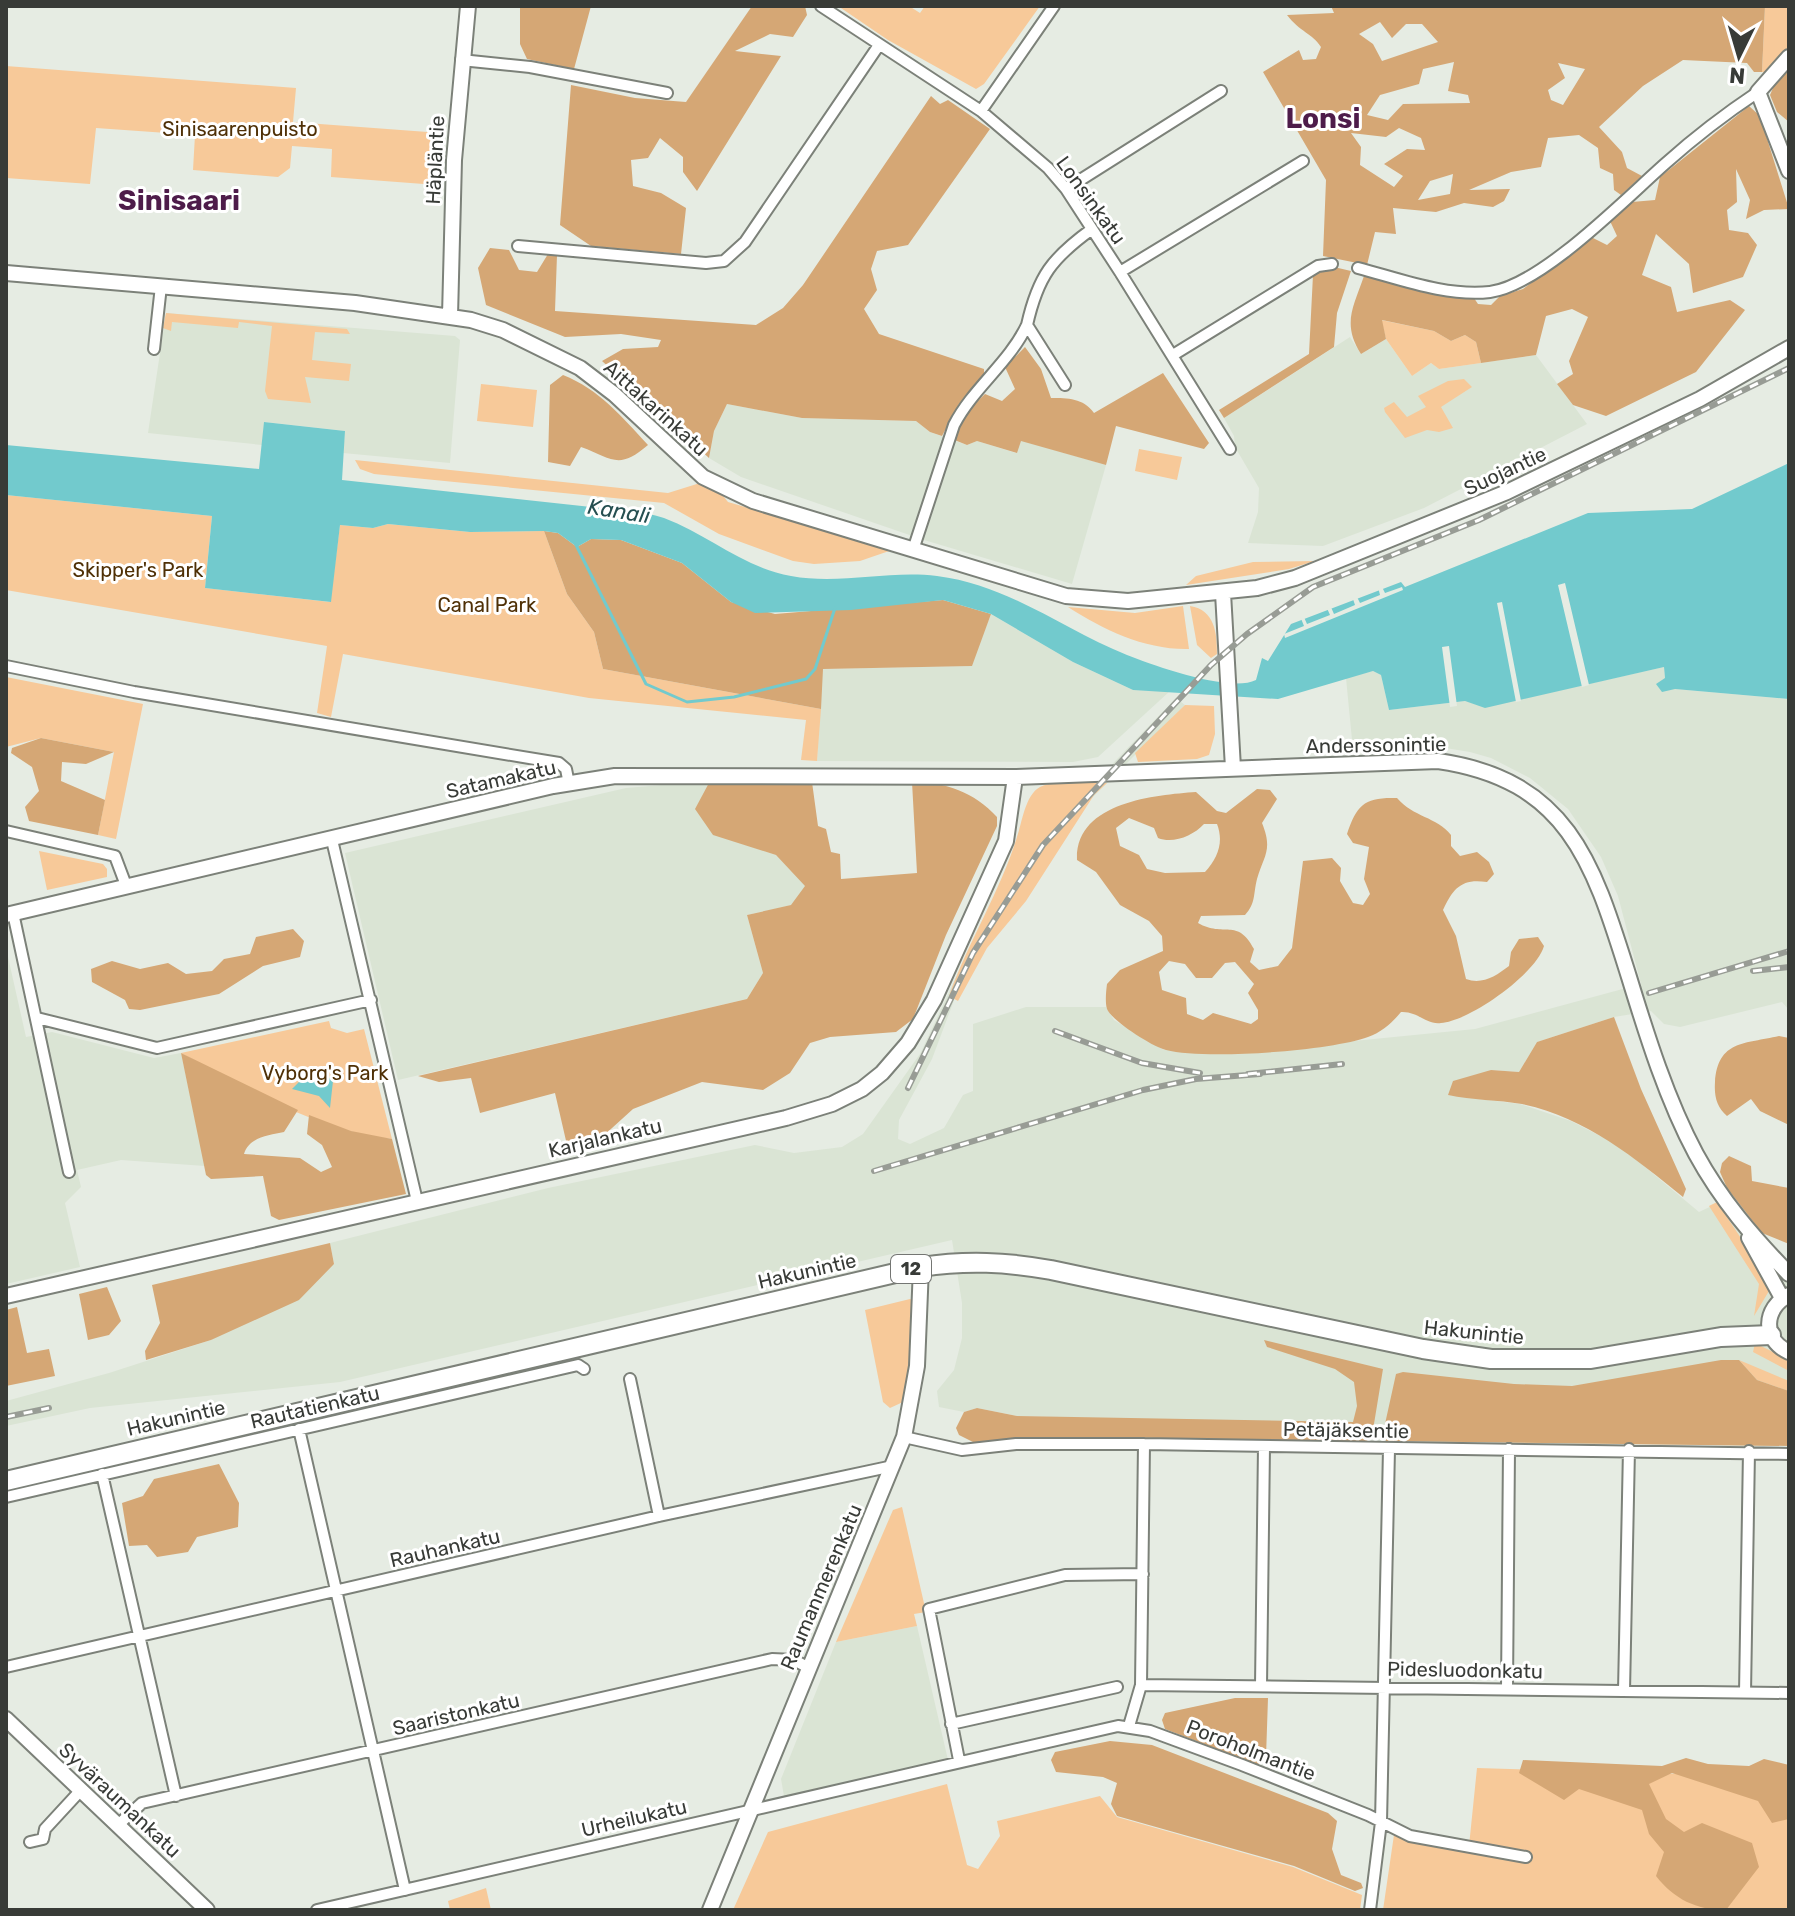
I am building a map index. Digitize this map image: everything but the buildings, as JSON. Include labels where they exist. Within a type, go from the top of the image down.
[{"type":"highway","name":"Hakunintie","points":[[6,1481],[921,1267],[964,1260],[1012,1263],[1423,1349],[1491,1359],[1591,1359],[1770,1328]]},
{"type":"main road","name":"Häpläntie","points":[[450,316],[461,60],[468,6]]},
{"type":"main road","points":[[1789,57],[1758,92],[1789,171]]},
{"type":"main road","name":"Aittakarinkatu","points":[[6,273],[450,316],[503,330],[580,368],[614,394],[690,466],[724,488],[753,501],[1091,601],[1223,593]]},
{"type":"main road","name":"Suojantie","points":[[1223,593],[1295,578],[1459,514],[1700,399],[1789,348]]},
{"type":"main road","points":[[1223,593],[1233,768]]},
{"type":"main road","name":"Anderssonintie","points":[[1015,777],[1438,761],[1486,771],[1522,789],[1562,823],[1589,863],[1645,1022],[1696,1153],[1785,1296]]},
{"type":"main road","name":"Satamakatu","points":[[10,914],[569,784],[615,776],[1015,777]]},
{"type":"main road","name":"Karjalankatu","points":[[6,1296],[786,1118],[822,1108],[862,1089],[896,1058],[934,1000],[1006,841],[1015,777]]},
{"type":"main road","name":"Anderssonintie","points":[[1744,1227],[1789,1274]]},
{"type":"main road","name":"Raumanmerenkatu","points":[[710,1910],[904,1437],[917,1366],[921,1267]]},
{"type":"main road","points":[[1785,1296],[1775,1305],[1770,1328],[1776,1344],[1789,1352]]},
{"type":"main road","name":"Syväraumankatu","points":[[6,1719],[207,1910]]},
{"type":"street","name":"Lonsinkatu","points":[[821,6],[981,111],[1048,168],[1066,189],[1120,272],[1230,449]]},
{"type":"street","points":[[981,111],[1054,6]]},
{"type":"street","points":[[518,246],[706,263],[724,261],[745,242],[879,45]]},
{"type":"street","points":[[461,60],[530,67],[667,93]]},
{"type":"street","points":[[1066,189],[1221,91]]},
{"type":"street","points":[[1358,268],[1432,287],[1482,292],[1505,288],[1539,270],[1572,245],[1723,115],[1758,92]]},
{"type":"street","points":[[1120,272],[1303,161]]},
{"type":"street","points":[[914,547],[954,425],[963,408],[1019,342],[1033,299],[1049,266],[1092,229]]},
{"type":"street","points":[[1173,355],[1318,266],[1332,264]]},
{"type":"street","points":[[154,349],[161,286]]},
{"type":"street","points":[[1027,325],[1065,385]]},
{"type":"street","points":[[6,666],[134,692],[559,763],[566,769],[569,784]]},
{"type":"street","points":[[6,831],[106,852],[120,865],[127,888]]},
{"type":"street","points":[[332,840],[417,1201]]},
{"type":"street","points":[[10,914],[37,1018],[69,1172]]},
{"type":"street","points":[[37,1018],[157,1048],[371,1000]]},
{"type":"street","name":"Rautatienkatu","points":[[6,1497],[578,1365],[584,1369]]},
{"type":"street","points":[[630,1379],[659,1516]]},
{"type":"street","points":[[299,1429],[405,1890]]},
{"type":"street","name":"Petäjäksentie","points":[[904,1437],[962,1450],[1016,1444],[1144,1444],[1389,1449],[1629,1449],[1789,1454]]},
{"type":"street","points":[[1143,1574],[1065,1575],[929,1609],[959,1760],[1129,1726],[1141,1685],[1143,1574],[1144,1444]]},
{"type":"street","points":[[1261,1686],[1264,1446]]},
{"type":"street","points":[[1370,1910],[1381,1822],[1389,1449]]},
{"type":"street","points":[[1507,1689],[1509,1449]]},
{"type":"street","points":[[1624,1691],[1629,1449]]},
{"type":"street","points":[[1745,1693],[1749,1451]]},
{"type":"street","name":"Rauhankatu","points":[[6,1667],[659,1516],[893,1466]]},
{"type":"street","points":[[102,1474],[176,1796]]},
{"type":"street","name":"Saaristonkatu","points":[[118,1825],[142,1803],[772,1659],[794,1660],[809,1668]]},
{"type":"street","name":"Pidesluodonkatu","points":[[1141,1685],[1789,1693]]},
{"type":"street","points":[[951,1724],[1117,1687]]},
{"type":"street","name":"Poroholmantie","points":[[1129,1726],[1242,1765],[1410,1836],[1526,1857]]},
{"type":"street","name":"Urheilukatu","points":[[317,1910],[959,1760]]},
{"type":"street","points":[[30,1842],[43,1839],[45,1829],[81,1790]]},
{"type":"shaded area","points":[[520,6],[591,6],[574,69],[527,59],[520,44]]},
{"type":"shaded area","points":[[752,6],[805,6],[807,15],[793,37],[770,34],[735,51],[781,56],[697,191],[683,172],[683,157],[660,138],[648,158],[631,160],[633,186],[661,193],[686,208],[681,254],[591,246],[560,225],[571,85],[635,98],[686,102]]},
{"type":"shaded area","points":[[1331,6],[1765,6],[1762,72],[1754,72],[1747,63],[1683,60],[1643,86],[1599,127],[1622,152],[1627,168],[1642,176],[1621,195],[1614,190],[1613,174],[1600,168],[1598,148],[1579,135],[1548,138],[1541,167],[1511,172],[1469,190],[1510,189],[1504,201],[1493,207],[1464,203],[1436,212],[1393,208],[1396,234],[1375,232],[1367,265],[1323,256],[1326,180],[1263,72],[1299,50],[1303,60],[1316,59],[1321,47],[1287,15],[1334,13]],"holes":[[[1380,22],[1392,38],[1406,24],[1422,24],[1438,42],[1382,61],[1373,44],[1359,34]],[[1454,62],[1448,91],[1468,95],[1470,103],[1403,104],[1388,120],[1367,115],[1380,95],[1419,84],[1423,69]],[[1558,63],[1585,69],[1563,105],[1551,100],[1548,90],[1565,78]],[[1399,128],[1421,138],[1425,150],[1407,149],[1384,164],[1403,176],[1394,187],[1360,165],[1361,147],[1351,133],[1386,137]],[[1453,174],[1450,194],[1418,200],[1430,181]]]},
{"type":"shaded area","points":[[1789,69],[1789,122],[1777,112],[1770,95],[1776,81]]},
{"type":"shaded area","points":[[931,96],[940,104],[948,100],[990,129],[908,245],[877,251],[871,269],[877,290],[864,309],[879,334],[984,369],[984,378],[959,404],[942,436],[930,432],[916,421],[802,418],[727,404],[714,431],[709,458],[602,361],[623,349],[658,347],[661,340],[621,334],[565,337],[486,305],[478,268],[490,248],[509,250],[519,270],[537,272],[548,254],[557,255],[555,311],[756,325],[783,308],[803,285]]},
{"type":"shaded area","points":[[1749,106],[1760,116],[1789,209],[1764,210],[1746,219],[1750,200],[1736,169],[1737,202],[1727,210],[1729,230],[1748,233],[1757,245],[1743,277],[1693,293],[1689,264],[1656,234],[1642,275],[1671,287],[1677,312],[1730,300],[1745,310],[1696,372],[1606,416],[1573,405],[1557,384],[1573,374],[1569,361],[1588,317],[1572,309],[1546,316],[1536,355],[1481,363],[1476,342],[1465,335],[1451,341],[1434,331],[1382,320],[1386,339],[1361,354],[1352,334],[1351,316],[1364,276],[1432,294],[1474,298],[1478,304],[1491,305],[1500,296],[1523,289],[1591,237],[1607,245],[1617,236],[1610,221],[1632,202],[1655,200],[1660,177]]},
{"type":"shaded area","points":[[1334,267],[1351,271],[1337,313],[1334,347],[1224,418],[1219,410],[1309,354],[1313,275]]},
{"type":"shaded area","points":[[166,313],[455,336],[460,340],[450,463],[343,453],[345,431],[265,422],[262,445],[148,433]]},
{"type":"shaded area","points":[[1350,337],[1361,354],[1386,339],[1412,376],[1431,363],[1439,369],[1536,355],[1587,424],[1424,508],[1323,546],[1248,543],[1258,512],[1259,488],[1235,447],[1234,436],[1224,418]]},
{"type":"shaded area","points":[[1025,347],[1041,369],[1051,398],[1080,402],[1094,413],[1163,373],[1209,443],[1204,449],[1116,426],[1106,465],[1021,441],[1017,453],[977,441],[967,445],[952,439],[966,412],[985,394],[1002,401],[1015,389],[1005,367]]},
{"type":"shaded area","points":[[563,375],[599,396],[648,445],[622,460],[581,447],[570,466],[548,462],[550,385]]},
{"type":"shaded area","points":[[727,404],[802,418],[916,421],[930,432],[967,445],[977,441],[1016,453],[1021,440],[1106,465],[1072,584],[924,540],[741,477],[709,458],[714,431]]},
{"type":"shaded area","points":[[544,531],[558,533],[577,547],[591,539],[621,540],[682,563],[731,602],[775,614],[943,600],[991,614],[972,666],[823,669],[821,709],[603,669],[594,632],[567,594]]},
{"type":"shaded area","points":[[991,614],[1073,662],[1133,690],[1170,691],[1098,757],[1073,762],[817,761],[822,669],[971,666]]},
{"type":"shaded area","points":[[1664,667],[1665,678],[1675,689],[1789,699],[1789,1010],[1782,1002],[1680,1027],[1664,1024],[1651,1011],[1614,1017],[1537,1042],[1519,1072],[1491,1070],[1448,1095],[1520,1104],[1571,1121],[1620,1146],[1699,1212],[1733,1196],[1789,1266],[1789,1446],[1386,1441],[1384,1426],[1017,1416],[977,1408],[964,1412],[939,1407],[937,1391],[954,1370],[962,1338],[962,1303],[952,1240],[340,1382],[90,1408],[6,1426],[6,1401],[109,1373],[211,1340],[334,1264],[330,1243],[548,1188],[755,1145],[794,1153],[842,1147],[863,1134],[920,1054],[969,950],[1095,782],[1176,698],[1185,705],[1066,824],[956,995],[932,1059],[899,1120],[898,1139],[910,1144],[944,1128],[963,1095],[973,1091],[973,1024],[1026,1007],[1106,1007],[1114,1020],[1164,1050],[1243,1052],[1475,1029],[1641,984],[1618,896],[1601,857],[1568,809],[1530,778],[1491,758],[1470,752],[1439,747],[1353,750],[1346,678],[1373,671],[1381,675],[1389,710],[1465,701],[1485,707]]},
{"type":"shaded area","points":[[41,738],[114,752],[86,764],[62,762],[61,781],[105,800],[98,835],[29,821],[25,807],[39,791],[32,767],[11,753],[12,748]]},
{"type":"shaded area","points":[[710,781],[713,834],[776,855],[806,886],[792,905],[747,915],[763,973],[747,999],[398,1080],[345,853],[626,788]]},
{"type":"shaded area","points":[[710,781],[812,782],[818,826],[826,829],[831,852],[840,854],[841,879],[917,873],[912,782],[959,790],[979,801],[997,817],[997,826],[946,935],[913,1019],[896,1032],[830,1037],[810,1043],[790,1073],[763,1090],[702,1082],[633,1109],[601,1138],[567,1145],[555,1093],[480,1113],[471,1078],[439,1082],[418,1076],[747,999],[763,973],[747,915],[791,905],[805,886],[776,855],[713,835],[695,809]]},
{"type":"shaded area","points":[[1257,789],[1270,790],[1277,799],[1262,823],[1267,840],[1266,852],[1249,911],[1245,915],[1201,916],[1198,923],[1242,934],[1254,949],[1250,962],[1259,970],[1278,966],[1292,948],[1303,861],[1332,858],[1341,868],[1340,881],[1353,903],[1363,905],[1370,894],[1364,879],[1369,847],[1353,843],[1347,834],[1364,804],[1386,798],[1397,798],[1445,829],[1451,835],[1451,846],[1460,856],[1477,852],[1489,862],[1494,874],[1487,882],[1459,886],[1443,910],[1456,936],[1466,979],[1483,980],[1509,966],[1511,952],[1519,939],[1538,937],[1544,946],[1529,970],[1516,982],[1484,1005],[1453,1020],[1436,1023],[1401,1012],[1386,1027],[1368,1037],[1298,1050],[1209,1054],[1160,1048],[1116,1020],[1107,1009],[1106,997],[1107,984],[1120,970],[1163,951],[1162,936],[1149,921],[1120,905],[1096,872],[1077,860],[1080,841],[1089,825],[1103,814],[1120,805],[1160,796],[1196,792],[1217,811],[1226,813]],"holes":[[[1129,818],[1154,828],[1158,838],[1164,840],[1182,838],[1204,824],[1217,824],[1220,843],[1216,855],[1205,872],[1165,873],[1147,869],[1139,855],[1120,846],[1116,828]],[[1169,961],[1185,964],[1196,978],[1212,978],[1225,963],[1235,962],[1254,984],[1248,993],[1258,1010],[1258,1019],[1251,1024],[1213,1013],[1203,1020],[1187,1014],[1186,998],[1162,990],[1159,972]]]},
{"type":"shaded area","points":[[293,929],[304,941],[300,957],[263,966],[219,994],[140,1010],[129,1009],[125,1000],[92,982],[91,969],[112,961],[140,969],[168,963],[186,974],[212,971],[224,959],[250,954],[256,937]]},
{"type":"shaded area","points":[[6,948],[26,1037],[52,1032],[154,1058],[181,1053],[205,1166],[121,1160],[77,1170],[81,1187],[65,1203],[80,1267],[6,1284]]},
{"type":"shaded area","points":[[1614,1017],[1641,1089],[1686,1189],[1683,1197],[1628,1154],[1567,1119],[1522,1104],[1448,1095],[1453,1081],[1491,1070],[1519,1072],[1537,1042]]},
{"type":"shaded area","points":[[1779,1036],[1789,1038],[1789,1125],[1760,1111],[1751,1099],[1727,1116],[1715,1092],[1721,1058],[1735,1046]]},
{"type":"shaded area","points":[[181,1053],[298,1110],[284,1132],[255,1140],[244,1154],[300,1158],[321,1172],[332,1167],[322,1145],[307,1134],[309,1115],[351,1131],[392,1139],[406,1194],[279,1220],[271,1216],[263,1176],[211,1179],[206,1175]]},
{"type":"shaded area","points":[[1729,1156],[1751,1166],[1752,1181],[1789,1188],[1789,1244],[1762,1233],[1727,1188],[1720,1172],[1722,1163]]},
{"type":"shaded area","points":[[330,1243],[334,1264],[299,1300],[211,1340],[146,1360],[145,1351],[160,1323],[152,1285]]},
{"type":"shaded area","points":[[107,1287],[121,1321],[109,1335],[88,1340],[79,1294]]},
{"type":"shaded area","points":[[17,1307],[27,1353],[49,1349],[55,1376],[6,1386],[6,1310]]},
{"type":"shaded area","points":[[1264,1340],[1383,1369],[1372,1436],[1366,1442],[1105,1437],[975,1443],[959,1435],[956,1428],[964,1412],[977,1408],[1017,1416],[1353,1422],[1357,1406],[1354,1382],[1335,1369],[1267,1347]]},
{"type":"shaded area","points":[[1721,1360],[1739,1360],[1757,1380],[1789,1391],[1789,1446],[1386,1441],[1383,1433],[1396,1374],[1403,1372],[1514,1384],[1572,1386]]},
{"type":"shaded area","points":[[219,1464],[239,1503],[238,1527],[197,1537],[188,1552],[157,1557],[147,1545],[129,1546],[122,1503],[143,1496],[154,1479]]},
{"type":"shaded area","points":[[917,1626],[948,1760],[784,1796],[781,1779],[836,1642]]},
{"type":"shaded area","points":[[1235,1698],[1268,1698],[1266,1757],[1258,1765],[1165,1729],[1162,1720],[1165,1713]]},
{"type":"shaded area","points":[[1110,1741],[1152,1745],[1328,1813],[1337,1821],[1332,1849],[1341,1875],[1361,1883],[1363,1888],[1355,1891],[1294,1866],[1117,1816],[1111,1804],[1117,1783],[1103,1777],[1056,1772],[1051,1760],[1055,1752]]},
{"type":"shaded area","points":[[1686,1758],[1708,1764],[1749,1766],[1764,1759],[1789,1765],[1789,1819],[1772,1823],[1758,1801],[1672,1773],[1649,1784],[1666,1819],[1684,1832],[1702,1823],[1752,1843],[1759,1867],[1726,1910],[1686,1902],[1656,1876],[1664,1852],[1649,1834],[1642,1810],[1579,1789],[1564,1800],[1519,1773],[1523,1760],[1662,1766]]},
{"type":"green space","points":[[838,6],[909,6],[920,13],[925,6],[1040,6],[984,84],[976,89],[888,40]]},
{"type":"green space","points":[[1765,6],[1789,7],[1789,49],[1766,73],[1762,72]]},
{"type":"green space","name":"Sinisaarenpuisto","points":[[6,66],[296,88],[293,122],[441,133],[437,185],[331,177],[332,149],[292,146],[290,168],[278,177],[193,170],[195,135],[96,128],[90,184],[6,178]]},
{"type":"green space","points":[[166,313],[347,329],[350,334],[315,332],[312,360],[351,364],[349,381],[305,377],[311,403],[268,399],[265,391],[272,326],[239,322],[238,328],[172,322],[171,331],[163,328]]},
{"type":"green space","points":[[1381,320],[1434,331],[1451,341],[1465,335],[1476,342],[1481,363],[1439,369],[1431,363],[1412,376],[1386,339]]},
{"type":"green space","points":[[1464,379],[1472,387],[1441,407],[1453,428],[1439,432],[1427,430],[1405,438],[1385,412],[1384,408],[1394,402],[1407,417],[1426,407],[1418,396],[1448,381]]},
{"type":"green space","points":[[481,384],[537,390],[533,427],[477,421]]},
{"type":"green space","points":[[1139,449],[1182,457],[1177,480],[1135,471]]},
{"type":"green space","points":[[355,460],[668,493],[700,483],[720,492],[728,502],[892,550],[860,561],[814,564],[793,561],[719,534],[664,503],[374,474],[360,469]]},
{"type":"green space","name":"Canal Park","points":[[6,495],[212,516],[205,588],[330,602],[340,525],[373,528],[388,524],[470,532],[544,531],[567,594],[594,632],[603,669],[821,709],[817,761],[801,760],[806,720],[589,698],[343,654],[331,717],[317,713],[327,646],[6,590]]},
{"type":"green space","points":[[1315,561],[1289,569],[1186,585],[1196,576],[1253,562]]},
{"type":"green space","points":[[1183,606],[1189,649],[1157,646],[1126,637],[1068,607],[1135,613]]},
{"type":"green space","points":[[1190,606],[1205,612],[1213,624],[1217,654],[1211,658],[1197,645]]},
{"type":"green space","points":[[6,677],[143,704],[116,839],[98,835],[114,752],[41,738],[6,747]]},
{"type":"green space","points":[[1185,705],[1214,706],[1215,734],[1209,755],[1197,759],[1138,762],[1135,753]]},
{"type":"green space","points":[[1055,783],[1107,783],[1094,795],[1026,901],[987,948],[958,1001],[949,996],[1002,877],[1031,796],[1040,787]]},
{"type":"green space","points":[[39,851],[103,864],[107,877],[47,890]]},
{"type":"green space","name":"Vyborg's Park","points":[[329,1021],[331,1028],[347,1033],[364,1029],[392,1139],[364,1135],[310,1118],[181,1053]]},
{"type":"green space","points":[[1717,1202],[1766,1276],[1769,1291],[1754,1316],[1759,1284],[1709,1206]]},
{"type":"green space","points":[[910,1299],[915,1301],[911,1363],[903,1402],[890,1408],[883,1402],[865,1310]]},
{"type":"green space","points":[[1755,1343],[1789,1360],[1789,1371],[1753,1352]]},
{"type":"green space","points":[[1739,1360],[1789,1381],[1789,1391],[1757,1380]]},
{"type":"green space","points":[[902,1507],[926,1612],[914,1614],[917,1626],[836,1642],[893,1510]]},
{"type":"green space","points":[[1477,1768],[1789,1777],[1789,1910],[1383,1910],[1395,1828],[1469,1846]]},
{"type":"green space","points":[[947,1784],[967,1865],[978,1869],[1000,1836],[997,1821],[1100,1796],[1117,1817],[1293,1867],[1362,1895],[1360,1910],[733,1910],[768,1832]]},
{"type":"green space","points":[[486,1888],[491,1910],[450,1910],[448,1901]]},
{"type":"water","name":"Kanali","points":[[264,422],[345,431],[342,480],[655,516],[680,525],[757,566],[791,576],[828,579],[919,575],[963,581],[1012,598],[1127,655],[1192,676],[1229,683],[1256,680],[1262,658],[1268,661],[1291,624],[1401,582],[1405,587],[1588,513],[1692,509],[1789,463],[1789,699],[1675,689],[1662,692],[1656,684],[1665,678],[1664,667],[1485,708],[1465,701],[1389,710],[1381,675],[1373,671],[1278,699],[1133,690],[1073,662],[991,614],[943,600],[851,610],[755,613],[731,602],[682,563],[621,540],[591,539],[577,547],[558,533],[544,531],[470,532],[388,524],[373,528],[340,525],[331,602],[205,588],[212,516],[6,495],[6,445],[259,469]]},
{"type":"water","points":[[320,1069],[333,1081],[330,1108],[319,1096],[292,1089],[309,1072]]},
{"type":"pier","points":[[1565,583],[1589,685],[1582,687],[1558,585]]},
{"type":"pier","points":[[1381,585],[1385,593],[1402,587],[1403,590],[1285,638],[1284,634],[1304,626],[1300,616],[1303,615],[1307,624],[1330,615],[1326,606],[1330,605],[1334,614],[1355,605],[1352,596],[1356,595],[1360,603],[1380,595],[1378,587]]},
{"type":"pier","points":[[1502,602],[1521,701],[1516,702],[1497,603]]},
{"type":"pier","points":[[1449,646],[1457,706],[1450,707],[1442,647]]},
{"type":"waterway","points":[[576,545],[646,684],[687,702],[734,697],[806,679],[815,669],[835,608]]},
{"type":"railway","points":[[908,1088],[973,953],[1043,845],[1211,665],[1247,634],[1313,587],[1479,520],[1789,368]]},
{"type":"railway","points":[[1649,993],[1789,951]]},
{"type":"railway","points":[[1753,971],[1789,967]]},
{"type":"railway","points":[[1055,1031],[1142,1063],[1200,1073]]},
{"type":"railway","points":[[1248,1074],[1342,1064]]},
{"type":"railway","points":[[874,1171],[1143,1090],[1196,1079],[1260,1074]]},
{"type":"railway","points":[[6,1417],[49,1408]]},
{"type":"district","name":"Lonsi","points":[[1323,118]]},
{"type":"district","name":"Sinisaari","points":[[179,200]]},
{"type":"park label","name":"Skipper's Park","points":[[138,570]]}]
